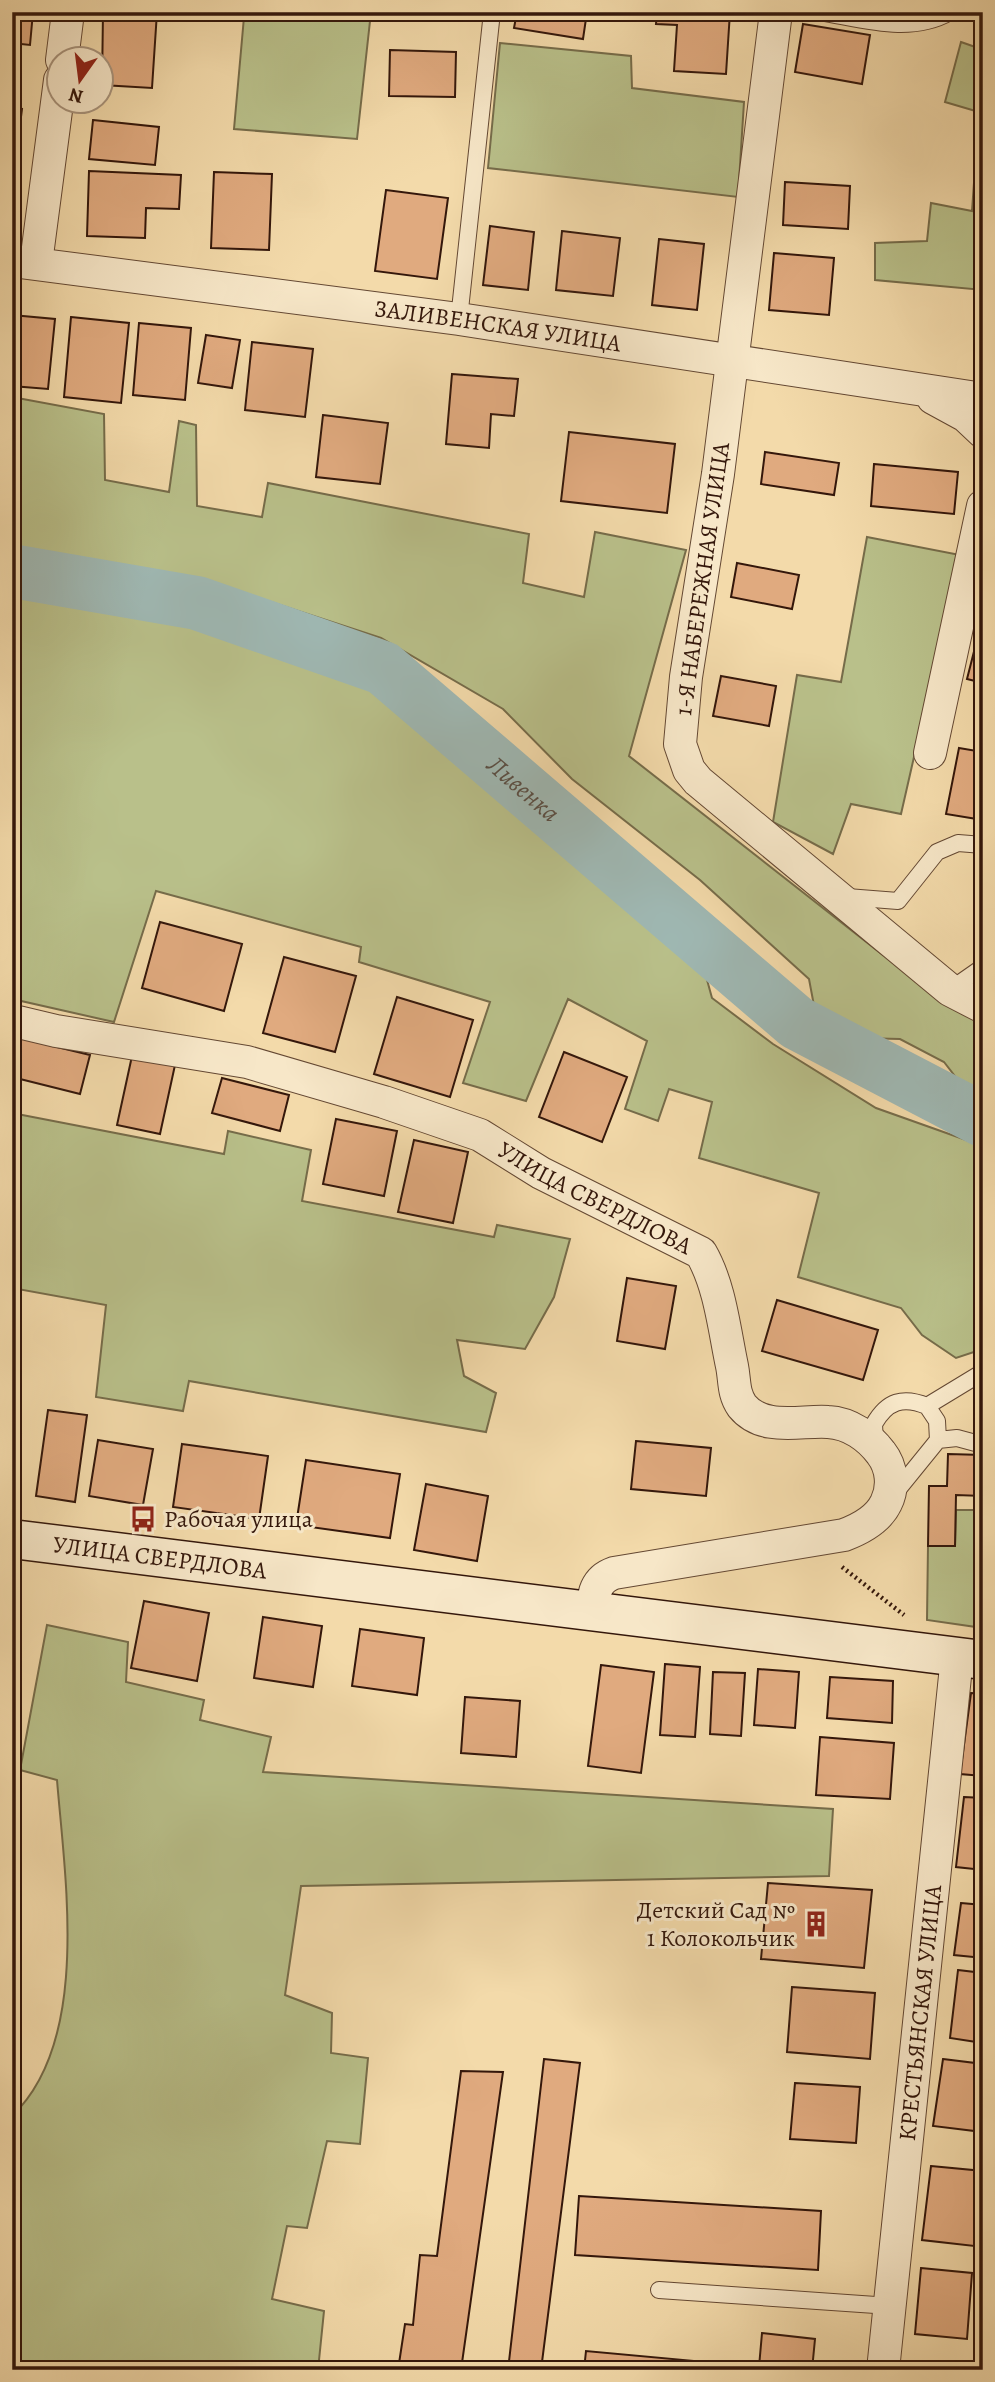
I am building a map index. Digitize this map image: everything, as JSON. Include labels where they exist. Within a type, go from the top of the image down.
[{"type":"main road","name":"УЛИЦА СВЕРДЛОВА","points":[[12,1539],[970,1659]]},
{"type":"street","points":[[64,46],[68,12]]},
{"type":"street","name":"1-Я НАБЕРЕЖНАЯ УЛИЦА","points":[[776,12],[730,358],[718,474],[686,677],[680,744],[683,757],[698,781],[950,990],[983,1007]]},
{"type":"street","points":[[24,262],[53,116]]},
{"type":"street","name":"ЗАЛИВЕНСКАЯ УЛИЦА","points":[[24,262],[459,319],[730,358],[983,399]]},
{"type":"street","points":[[913,387],[966,416],[983,432]]},
{"type":"street","points":[[930,753],[983,506]]},
{"type":"street","name":"УЛИЦА СВЕРДЛОВА","points":[[14,1021],[247,1062],[384,1102],[480,1135],[541,1173],[701,1253],[713,1274],[735,1395],[745,1409],[787,1425],[831,1422],[860,1433],[881,1452]]},
{"type":"street","points":[[597,1611],[594,1603],[597,1588],[602,1580],[614,1573],[844,1535],[879,1514],[890,1490],[881,1452]]},
{"type":"street","name":"КРЕСТЬЯНСКАЯ УЛИЦА","points":[[883,2370],[970,1659]]},
{"type":"lane","points":[[459,319],[492,12]]},
{"type":"lane","points":[[820,12],[901,25],[928,24],[950,12]]},
{"type":"lane","points":[[838,896],[898,901],[904,897],[926,863],[937,852],[958,843],[983,845]]},
{"type":"lane","points":[[950,990],[983,967]]},
{"type":"lane","points":[[927,1406],[983,1372]]},
{"type":"lane","points":[[879,1514],[919,1460],[930,1452],[938,1440],[937,1421],[927,1406],[906,1400],[889,1405],[874,1424],[881,1452],[903,1463],[919,1460]]},
{"type":"lane","points":[[938,1440],[957,1438],[983,1445]]},
{"type":"lane","points":[[659,2290],[890,2306]]},
{"type":"path","points":[[805,1541],[849,1571],[912,1622]]},
{"type":"green space","points":[[231,12],[371,12],[357,139],[234,129],[244,17]]},
{"type":"green space","points":[[961,42],[981,49],[983,46],[983,290],[875,280],[875,243],[927,241],[931,203],[972,211],[979,112],[945,102]]},
{"type":"green space","points":[[500,43],[631,56],[632,88],[744,102],[738,197],[488,168]]},
{"type":"green space","points":[[12,397],[104,414],[105,480],[169,492],[179,421],[196,425],[197,506],[262,517],[268,483],[529,534],[523,583],[584,597],[595,532],[686,550],[629,756],[883,955],[898,946],[983,1007],[983,1106],[975,1102],[944,1062],[900,1039],[860,1038],[839,1032],[815,1011],[809,979],[700,880],[572,779],[503,709],[381,638],[237,591],[12,554]]},
{"type":"green space","points":[[867,537],[960,555],[901,814],[851,804],[833,854],[773,822],[797,675],[841,682]]},
{"type":"green space","points":[[12,594],[112,606],[282,651],[380,690],[463,750],[701,958],[712,998],[773,1044],[876,1108],[983,1146],[983,1349],[956,1358],[922,1335],[901,1308],[798,1277],[819,1193],[699,1158],[712,1102],[669,1089],[658,1121],[625,1109],[647,1041],[568,999],[526,1101],[463,1083],[490,1002],[359,962],[361,947],[156,891],[114,1022],[21,1001],[12,1027]]},
{"type":"green space","points":[[12,1113],[224,1154],[228,1131],[311,1150],[302,1201],[494,1237],[497,1225],[570,1239],[554,1297],[525,1349],[457,1340],[464,1376],[496,1393],[486,1432],[189,1381],[183,1411],[96,1397],[106,1305],[12,1288]]},
{"type":"green space","points":[[956,1510],[983,1510],[983,1628],[927,1620],[928,1546],[955,1546]]},
{"type":"green space","points":[[47,1625],[128,1642],[126,1682],[204,1700],[200,1720],[271,1737],[263,1772],[833,1809],[829,1876],[301,1886],[285,1995],[332,2013],[331,2053],[368,2058],[360,2144],[327,2141],[307,2228],[287,2226],[272,2299],[324,2311],[318,2370],[12,2370],[12,2116],[37,2084],[53,2046],[63,2003],[67,1957],[67,1910],[57,1780],[20,1770]]},
{"type":"building","points":[[12,12],[33,12],[30,45],[12,43]]},
{"type":"building","points":[[103,12],[157,12],[152,88],[116,86],[116,46],[103,46]]},
{"type":"building","points":[[401,12],[466,12],[465,20]]},
{"type":"building","points":[[517,12],[587,12],[583,39],[514,28]]},
{"type":"building","points":[[657,12],[730,12],[726,74],[674,71],[677,25],[656,24]]},
{"type":"building","points":[[803,24],[870,35],[862,84],[795,72]]},
{"type":"building","points":[[390,50],[456,52],[455,97],[389,96]]},
{"type":"building","points":[[12,108],[22,109],[14,173],[12,173]]},
{"type":"building","points":[[93,120],[159,127],[155,165],[89,159]]},
{"type":"building","points":[[89,171],[181,175],[179,209],[146,208],[145,238],[87,236]]},
{"type":"building","points":[[214,172],[272,174],[269,250],[211,248]]},
{"type":"building","points":[[785,182],[850,186],[848,229],[783,225]]},
{"type":"building","points":[[386,190],[448,198],[437,279],[375,271]]},
{"type":"building","points":[[490,226],[534,232],[528,290],[483,285]]},
{"type":"building","points":[[562,231],[620,238],[613,296],[556,290]]},
{"type":"building","points":[[659,239],[704,244],[697,310],[652,305]]},
{"type":"building","points":[[774,253],[834,258],[829,315],[769,310]]},
{"type":"building","points":[[12,315],[55,319],[48,389],[12,386]]},
{"type":"building","points":[[71,317],[129,323],[121,403],[64,397]]},
{"type":"building","points":[[139,323],[191,328],[185,400],[133,395]]},
{"type":"building","points":[[206,335],[240,340],[232,388],[198,383]]},
{"type":"building","points":[[252,342],[313,349],[305,417],[245,410]]},
{"type":"building","points":[[452,374],[518,379],[514,416],[491,414],[489,448],[446,444]]},
{"type":"building","points":[[323,415],[388,423],[380,484],[316,477]]},
{"type":"building","points":[[569,432],[675,444],[667,513],[561,501]]},
{"type":"building","points":[[765,452],[839,463],[834,495],[761,484]]},
{"type":"building","points":[[874,464],[958,472],[954,514],[871,506]]},
{"type":"building","points":[[737,563],[799,575],[792,609],[731,597]]},
{"type":"building","points":[[983,616],[983,683],[967,679]]},
{"type":"building","points":[[721,676],[776,686],[769,726],[713,716]]},
{"type":"building","points":[[959,748],[983,752],[983,820],[946,814]]},
{"type":"building","points":[[160,922],[242,944],[224,1011],[142,988]]},
{"type":"building","points":[[284,957],[356,976],[335,1052],[263,1033]]},
{"type":"building","points":[[397,997],[473,1020],[450,1097],[374,1074]]},
{"type":"building","points":[[20,1038],[90,1055],[80,1094],[12,1077]]},
{"type":"building","points":[[564,1052],[627,1077],[602,1142],[539,1117]]},
{"type":"building","points":[[132,1056],[175,1065],[160,1134],[117,1125]]},
{"type":"building","points":[[222,1078],[289,1095],[280,1131],[212,1113]]},
{"type":"building","points":[[336,1119],[397,1131],[384,1196],[323,1184]]},
{"type":"building","points":[[414,1140],[468,1152],[453,1223],[398,1212]]},
{"type":"building","points":[[627,1278],[676,1286],[665,1349],[617,1341]]},
{"type":"building","points":[[777,1300],[878,1330],[863,1380],[762,1351]]},
{"type":"building","points":[[48,1410],[87,1415],[75,1502],[36,1496]]},
{"type":"building","points":[[12,1433],[21,1434],[18,1485],[12,1485]]},
{"type":"building","points":[[98,1440],[153,1449],[143,1505],[89,1496]]},
{"type":"building","points":[[636,1441],[711,1448],[706,1496],[631,1489]]},
{"type":"building","points":[[182,1444],[268,1456],[259,1519],[173,1507]]},
{"type":"building","points":[[948,1454],[983,1455],[983,1496],[956,1495],[955,1546],[928,1546],[929,1486],[947,1486]]},
{"type":"building","points":[[306,1460],[400,1474],[390,1538],[296,1525]]},
{"type":"building","points":[[426,1484],[488,1496],[477,1561],[414,1550]]},
{"type":"building","points":[[144,1601],[209,1613],[197,1681],[131,1668]]},
{"type":"building","points":[[263,1617],[322,1626],[313,1687],[254,1678]]},
{"type":"building","points":[[360,1629],[424,1638],[417,1695],[352,1686]]},
{"type":"building","points":[[665,1664],[700,1667],[695,1737],[660,1735]]},
{"type":"building","points":[[601,1665],[654,1672],[641,1773],[588,1766]]},
{"type":"building","points":[[758,1669],[799,1672],[795,1728],[754,1725]]},
{"type":"building","points":[[713,1672],[745,1673],[741,1736],[710,1734]]},
{"type":"building","points":[[830,1677],[893,1681],[892,1723],[827,1718]]},
{"type":"building","points":[[971,1693],[983,1694],[983,1776],[960,1774]]},
{"type":"building","points":[[465,1697],[520,1701],[516,1757],[461,1753]]},
{"type":"building","points":[[820,1737],[894,1743],[890,1799],[816,1795]]},
{"type":"building","points":[[964,1797],[983,1798],[983,1870],[956,1867]]},
{"type":"building","name":"Детский Сад № 1 Колокольчик","points":[[768,1883],[872,1890],[864,1968],[761,1959]]},
{"type":"building","points":[[961,1903],[983,1905],[983,1958],[954,1955]]},
{"type":"building","points":[[958,1970],[983,1973],[983,2043],[950,2038]]},
{"type":"building","points":[[792,1987],[875,1993],[870,2059],[787,2052]]},
{"type":"building","points":[[544,2059],[580,2063],[541,2370],[508,2370]]},
{"type":"building","points":[[943,2059],[983,2064],[983,2132],[933,2126]]},
{"type":"building","points":[[461,2071],[503,2072],[461,2370],[398,2370],[405,2324],[413,2325],[420,2255],[437,2256]]},
{"type":"building","points":[[795,2083],[860,2087],[856,2143],[790,2139]]},
{"type":"building","points":[[931,2166],[983,2171],[983,2247],[922,2240]]},
{"type":"building","points":[[579,2196],[821,2211],[818,2270],[575,2255]]},
{"type":"building","points":[[921,2268],[972,2273],[967,2339],[915,2334]]},
{"type":"building","points":[[762,2333],[815,2339],[812,2370],[584,2370],[586,2351],[759,2367]]},
{"type":"building","points":[[919,2366],[950,2370],[919,2370]]},
{"type":"waterway","name":"Ливенка","points":[[12,571],[197,603],[383,668],[797,1023],[983,1120]]},
{"type":"place","name":"Рабочая улица","points":[[143,1519]]},
{"type":"place","name":"Детский Сад № 1 Колокольчик","points":[[816,1924]]}]
